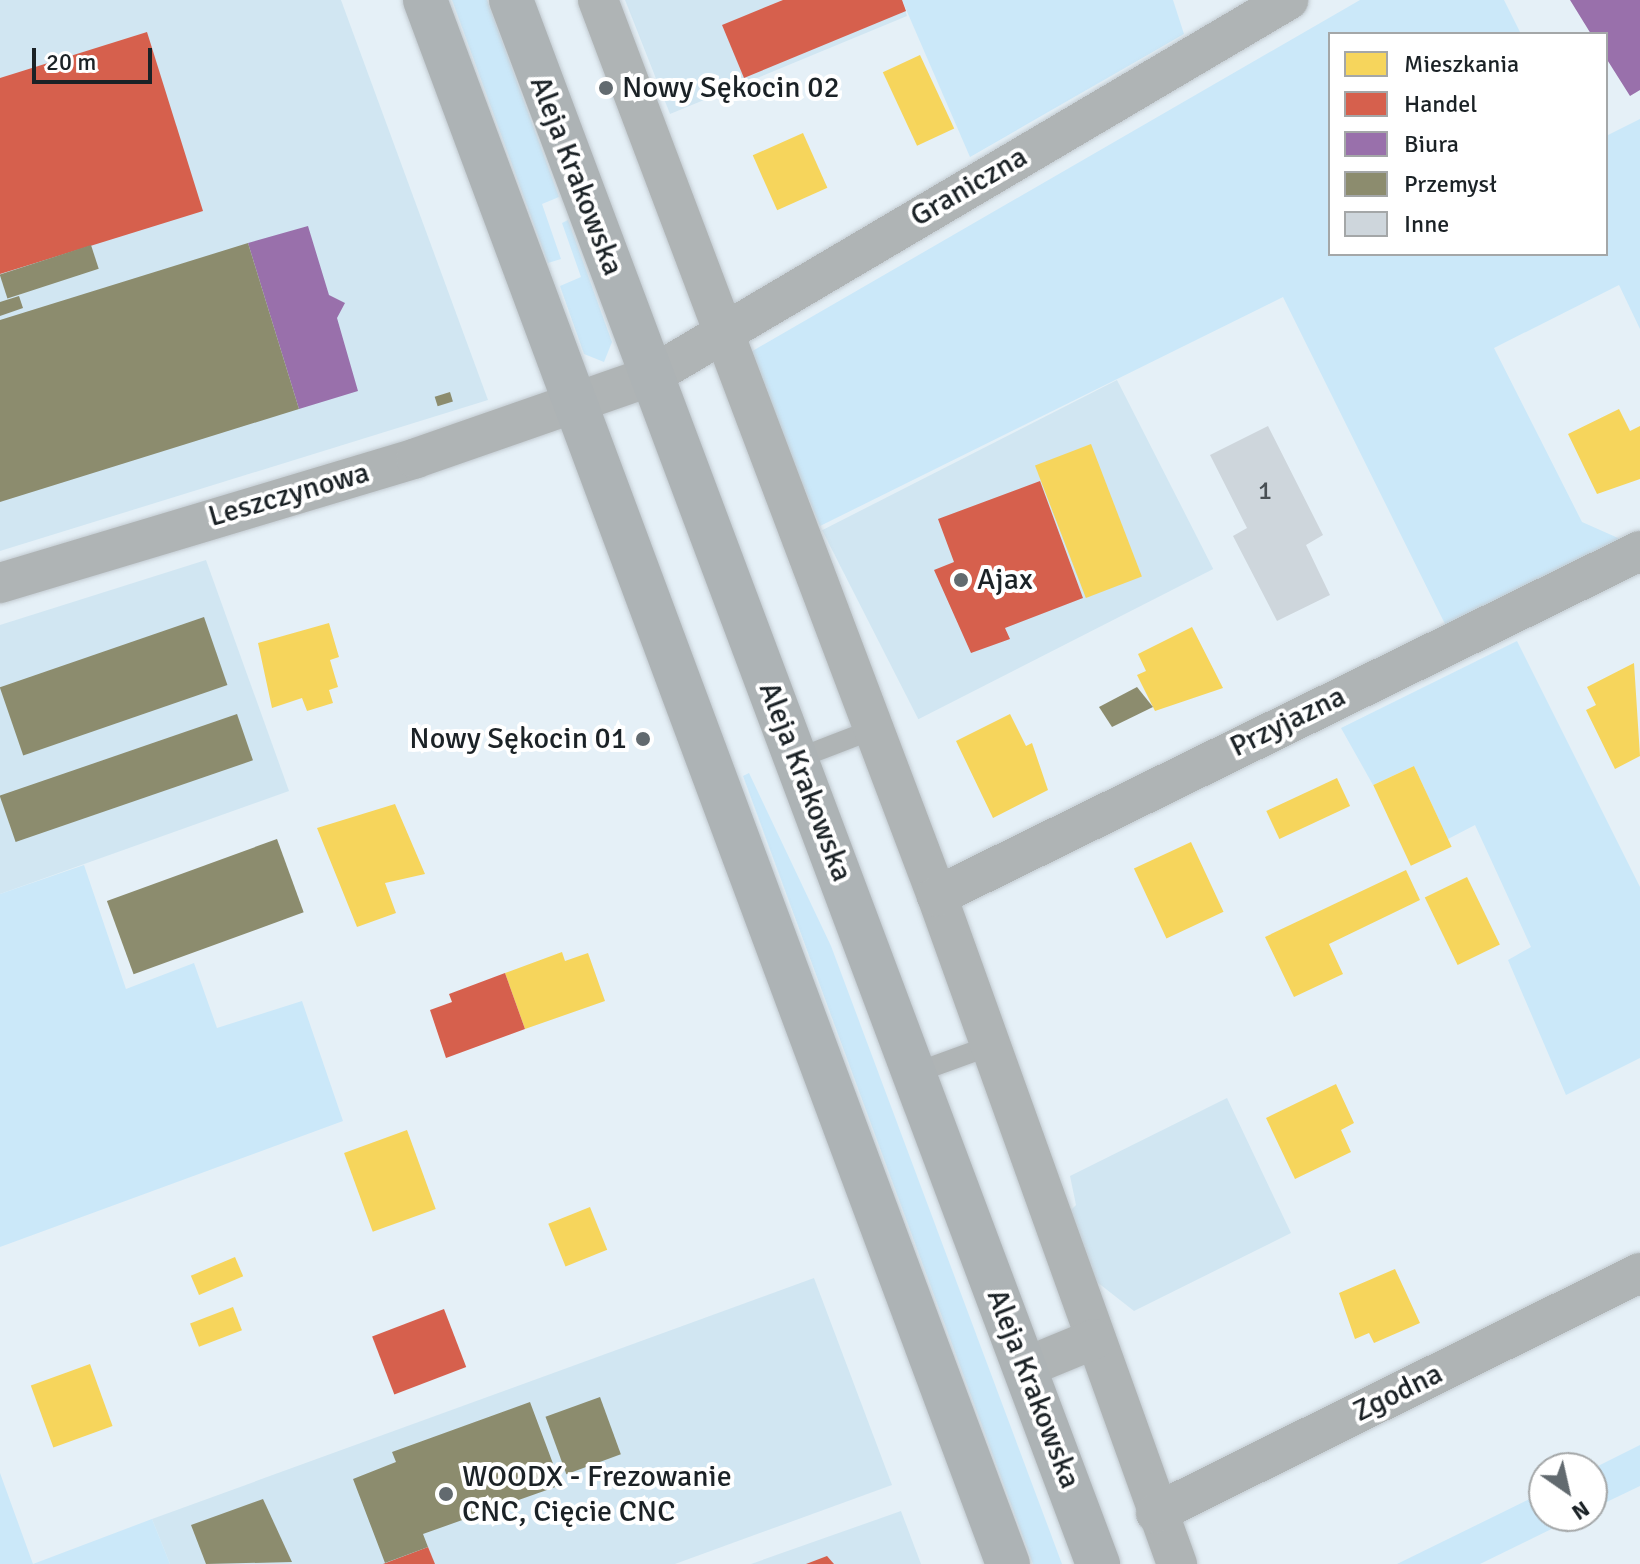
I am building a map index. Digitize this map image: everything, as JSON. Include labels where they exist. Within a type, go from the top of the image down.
[{"type":"main road","points":[[425,0],[1008,1564]]},
{"type":"main road","name":"Aleja Krakowska","points":[[511,0],[1098,1564]]},
{"type":"street","points":[[598,0],[937,896],[1156,1513],[1177,1564]]},
{"type":"street","name":"Graniczna","points":[[651,376],[722,331],[1288,0]]},
{"type":"street","name":"Leszczynowa","points":[[0,583],[576,404],[651,376]]},
{"type":"street","name":"Przyjazna","points":[[937,896],[1640,551]]},
{"type":"street","name":"Zgodna","points":[[1156,1513],[1640,1273]]},
{"type":"street","points":[[1024,1368],[1094,1339]]},
{"type":"lane","points":[[796,759],[874,729]]},
{"type":"lane","points":[[915,1073],[989,1046]]},
{"type":"shaded area","points":[[0,0],[341,0],[488,400],[0,551]]},
{"type":"shaded area","points":[[452,0],[487,0],[559,197],[542,204],[561,259],[548,263]]},
{"type":"shaded area","points":[[625,0],[902,0],[907,16],[670,114]]},
{"type":"shaded area","points":[[902,0],[1173,0],[1184,34],[970,157]]},
{"type":"shaded area","points":[[1360,0],[1504,0],[1520,32],[1328,32],[1328,256],[1608,256],[1608,135],[1640,119],[1640,329],[1619,285],[1494,348],[1582,522],[1627,542],[1448,630],[1283,297],[820,526],[749,353]]},
{"type":"shaded area","points":[[568,220],[612,342],[604,362],[584,354],[560,286],[581,277],[562,223]]},
{"type":"shaded area","points":[[1117,380],[1213,569],[918,719],[822,530]]},
{"type":"shaded area","points":[[206,560],[289,791],[0,894],[0,625]]},
{"type":"shaded area","points":[[1517,641],[1640,887],[1640,1058],[1566,1095],[1508,960],[1531,947],[1475,825],[1448,839],[1414,766],[1373,785],[1341,728]]},
{"type":"shaded area","points":[[749,773],[831,946],[1062,1564],[1033,1564],[743,776]]},
{"type":"shaded area","points":[[84,865],[126,989],[194,963],[217,1028],[302,1001],[343,1121],[0,1247],[0,894]]},
{"type":"shaded area","points":[[1227,1098],[1291,1233],[1134,1311],[1097,1282],[1069,1212],[1076,1205],[1070,1176]]},
{"type":"shaded area","points":[[814,1278],[892,1485],[675,1564],[170,1564],[152,1519]]},
{"type":"shaded area","points":[[1640,1445],[1640,1486],[1608,1501],[1608,1461]]},
{"type":"shaded area","points":[[0,1473],[33,1564],[0,1564]]},
{"type":"shaded area","points":[[1528,1500],[1528,1532],[1545,1532],[1480,1564],[1397,1564]]},
{"type":"shaded area","points":[[901,1511],[921,1564],[751,1564]]},
{"type":"shaded area","points":[[152,1519],[170,1564],[33,1564]]},
{"type":"building: Mieszkania","points":[[920,55],[954,128],[917,146],[883,72]]},
{"type":"building: Mieszkania","points":[[803,133],[827,188],[777,210],[753,155]]},
{"type":"building: Mieszkania","points":[[1619,409],[1630,431],[1640,426],[1640,479],[1597,494],[1568,434]]},
{"type":"building: Mieszkania","points":[[1091,444],[1142,577],[1086,598],[1035,466]]},
{"type":"building: Mieszkania","points":[[329,623],[339,657],[330,660],[338,687],[329,690],[333,703],[307,711],[302,698],[272,708],[258,643]]},
{"type":"building: Mieszkania","points":[[1192,627],[1223,688],[1155,711],[1137,675],[1146,671],[1138,654]]},
{"type":"building: Mieszkania","points":[[1634,663],[1640,756],[1615,769],[1586,710],[1596,705],[1587,687]]},
{"type":"building: Mieszkania","points":[[1010,714],[1026,746],[1032,743],[1048,790],[993,818],[956,741]]},
{"type":"building: Mieszkania","points":[[1414,766],[1452,847],[1411,866],[1373,785]]},
{"type":"building: Mieszkania","points":[[1337,778],[1350,806],[1279,839],[1266,811]]},
{"type":"building: Mieszkania","points":[[395,804],[425,874],[385,883],[396,913],[357,927],[317,828]]},
{"type":"building: Mieszkania","points":[[1191,842],[1224,912],[1166,938],[1134,869]]},
{"type":"building: Mieszkania","points":[[1406,870],[1420,900],[1329,944],[1343,974],[1294,997],[1265,937]]},
{"type":"building: Mieszkania","points":[[1467,877],[1500,944],[1458,965],[1425,898]]},
{"type":"building: Mieszkania","points":[[562,952],[565,961],[588,953],[605,1001],[525,1029],[505,973]]},
{"type":"building: Mieszkania","points":[[1336,1084],[1354,1123],[1341,1130],[1351,1152],[1295,1179],[1266,1118]]},
{"type":"building: Mieszkania","points":[[407,1130],[436,1209],[373,1232],[344,1153]]},
{"type":"building: Mieszkania","points":[[590,1207],[607,1250],[566,1267],[548,1224]]},
{"type":"building: Mieszkania","points":[[235,1257],[243,1276],[199,1295],[191,1276]]},
{"type":"building: Mieszkania","points":[[1395,1269],[1420,1323],[1374,1343],[1369,1333],[1355,1339],[1339,1293]]},
{"type":"building: Mieszkania","points":[[233,1307],[242,1330],[199,1347],[190,1323]]},
{"type":"building: Mieszkania","points":[[90,1364],[113,1426],[53,1448],[31,1386]]},
{"type":"building: Handel","points":[[783,0],[902,0],[906,11],[744,78],[722,25]]},
{"type":"building: Handel","points":[[147,32],[203,211],[0,274],[0,78]]},
{"type":"building: Handel","points":[[1040,481],[1083,598],[1005,628],[1010,639],[971,653],[934,570],[954,562],[938,519]]},
{"type":"building: Handel","points":[[505,973],[525,1029],[446,1058],[430,1010],[452,1002],[449,994]]},
{"type":"building: Handel","points":[[444,1309],[466,1367],[394,1394],[372,1337]]},
{"type":"building: Handel","points":[[428,1547],[435,1564],[383,1564]]},
{"type":"building: Handel","points":[[827,1556],[834,1564],[806,1564]]},
{"type":"building: Biura","points":[[1570,0],[1640,0],[1640,90],[1630,96],[1608,61],[1608,32],[1590,32]]},
{"type":"building: Biura","points":[[308,226],[329,295],[345,303],[337,318],[358,391],[299,409],[248,243]]},
{"type":"building: Przemysł","points":[[248,243],[299,409],[0,502],[0,320]]},
{"type":"building: Przemysł","points":[[91,245],[99,269],[7,298],[0,275]]},
{"type":"building: Przemysł","points":[[19,296],[23,308],[0,316],[0,302]]},
{"type":"building: Przemysł","points":[[450,392],[453,402],[438,406],[435,397]]},
{"type":"building: Przemysł","points":[[204,617],[227,685],[23,755],[0,687]]},
{"type":"building: Przemysł","points":[[1137,687],[1153,707],[1112,727],[1099,707]]},
{"type":"building: Przemysł","points":[[237,714],[253,760],[16,842],[0,796]]},
{"type":"building: Przemysł","points":[[277,839],[304,912],[134,974],[107,901]]},
{"type":"building: Przemysł","points":[[600,1397],[621,1454],[566,1474],[545,1417]]},
{"type":"building: Przemysł","points":[[530,1402],[561,1485],[423,1534],[428,1547],[385,1563],[353,1479],[396,1462],[392,1452]]},
{"type":"building: Przemysł","points":[[263,1499],[292,1562],[206,1564],[191,1525]]},
{"type":"building: Inne","points":[[1268,426],[1323,535],[1306,545],[1330,595],[1277,621],[1233,536],[1247,528],[1210,455]]},
{"type":"place","name":"Nowy Sękocin 02","points":[[606,88]]},
{"type":"place","name":"Ajax","points":[[961,580]]},
{"type":"place","name":"Nowy Sękocin 01","points":[[643,739]]},
{"type":"place","name":"WOODX - Frezowanie CNC, Cięcie CNC","points":[[446,1494]]}]
